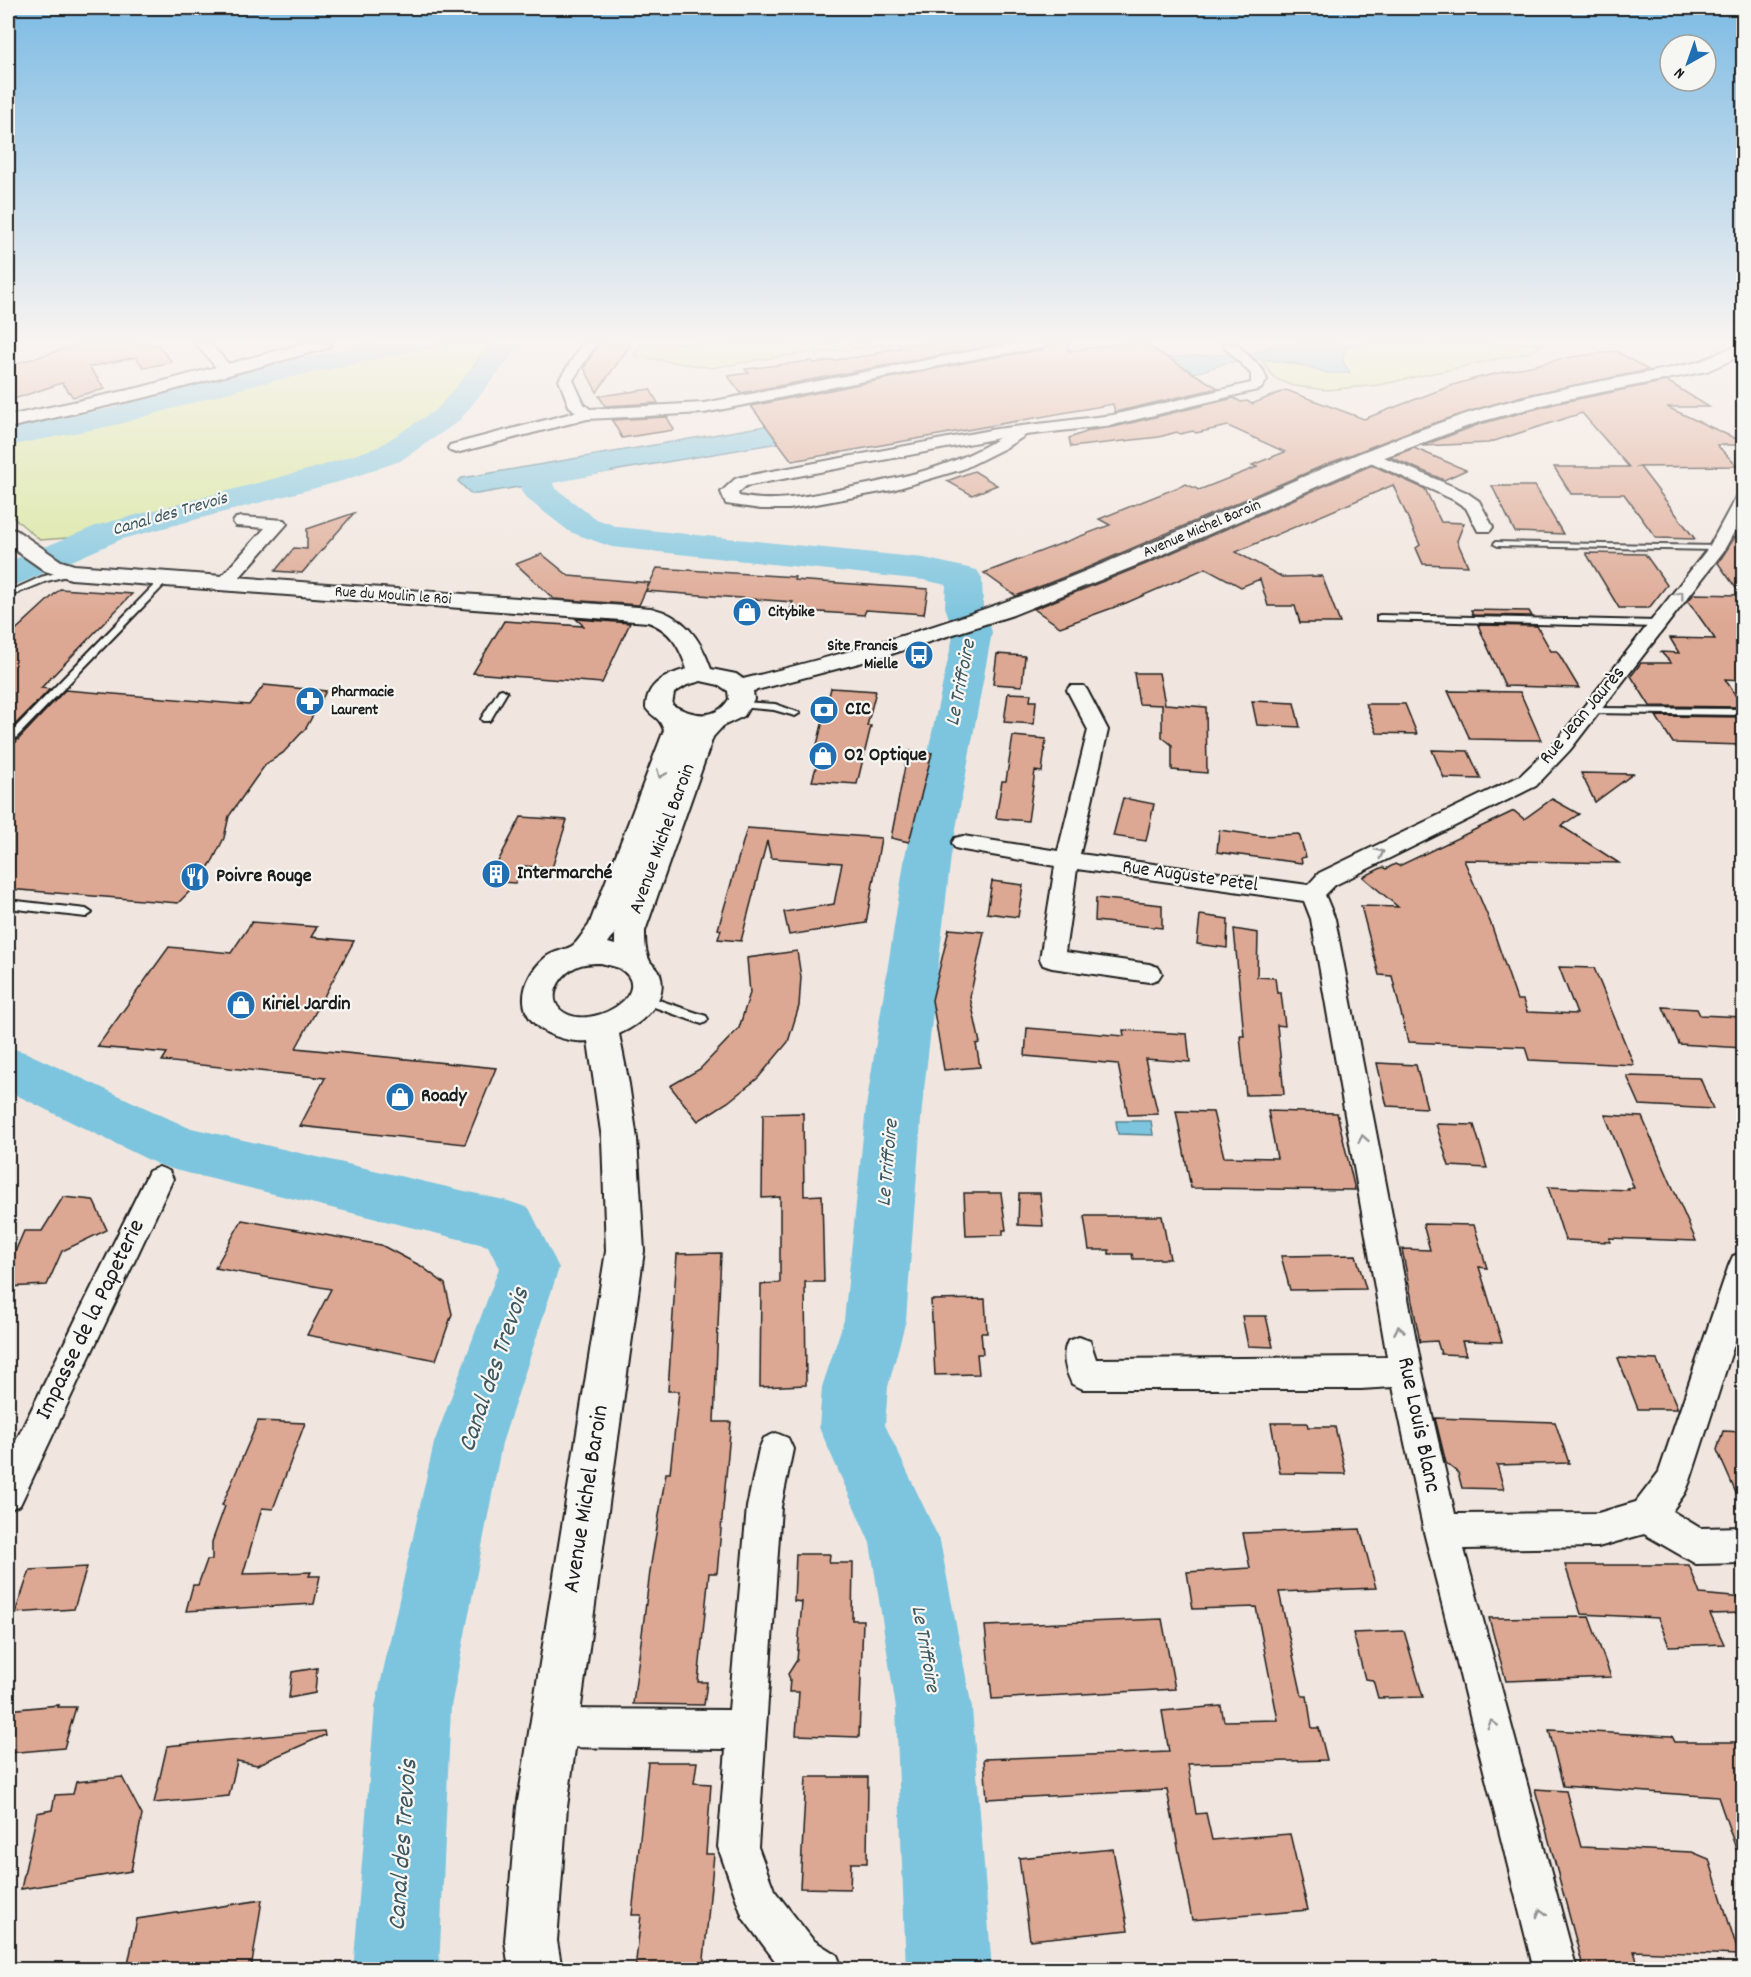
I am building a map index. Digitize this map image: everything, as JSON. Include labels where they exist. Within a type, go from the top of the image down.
[{"type":"street","points":[[456,448],[501,436]]},
{"type":"street","points":[[984,436],[741,482],[729,492],[732,500],[748,504],[782,506],[900,484],[978,458],[1013,436]]},
{"type":"street","name":"Avenue Michel Baroin","points":[[741,696],[961,624],[1088,578],[1422,436]]},
{"type":"street","points":[[1372,457],[1460,496],[1473,505],[1484,527]]},
{"type":"street","name":"Rue Jean Jaurès","points":[[1320,887],[1528,781],[1563,746],[1717,548],[1743,497]]},
{"type":"street","points":[[224,584],[278,524],[242,522]]},
{"type":"street","points":[[8,535],[26,549],[62,569]]},
{"type":"street","name":"Rue du Moulin le Roi","points":[[62,569],[165,580],[651,615],[662,618],[682,631],[701,674]]},
{"type":"street","points":[[701,674],[730,680],[741,696],[729,716],[713,722],[692,723],[672,719],[659,708],[658,699],[663,689],[672,682],[701,674]]},
{"type":"street","points":[[1077,690],[1098,730],[1067,860],[1052,959],[1149,973]]},
{"type":"street","name":"Avenue Michel Baroin","points":[[584,953],[603,928],[672,748],[676,730],[672,719]]},
{"type":"street","name":"Avenue Michel Baroin","points":[[635,962],[630,947],[630,930],[701,734],[713,722]]},
{"type":"street","name":"Rue Auguste Petel","points":[[963,843],[1067,860],[1320,887]]},
{"type":"street","name":"Rue Louis Blanc","points":[[1320,887],[1323,919],[1406,1371],[1442,1532],[1556,1970]]},
{"type":"street","points":[[603,952],[620,955],[635,962],[642,970],[647,984],[644,999],[634,1012],[617,1023],[602,1029],[570,1029],[554,1023],[543,1013],[538,1001],[539,987],[553,968],[567,959],[584,953],[603,952]]},
{"type":"street","name":"Avenue Michel Baroin","points":[[536,1970],[531,1941],[542,1807],[625,1251],[622,1158],[609,1057],[602,1029]]},
{"type":"street","name":"Impasse de la Papeterie","points":[[8,1493],[159,1179]]},
{"type":"street","points":[[1442,1532],[1598,1530],[1647,1516],[1673,1481],[1743,1265]]},
{"type":"street","points":[[1078,1352],[1083,1374],[1361,1374],[1406,1371]]},
{"type":"street","points":[[776,1449],[764,1507],[738,1847],[758,1904],[798,1955],[822,1970]]},
{"type":"street","points":[[1647,1516],[1696,1546],[1743,1545]]},
{"type":"street","points":[[552,1728],[747,1730]]},
{"type":"lane","points":[[1498,544],[1717,548]]},
{"type":"lane","points":[[8,595],[62,569]]},
{"type":"lane","points":[[8,740],[165,580]]},
{"type":"lane","points":[[1380,618],[1658,624]]},
{"type":"lane","points":[[486,719],[502,692]]},
{"type":"lane","points":[[741,696],[795,713]]},
{"type":"lane","points":[[1590,711],[1743,712]]},
{"type":"lane","points":[[8,904],[86,913]]},
{"type":"lane","points":[[644,999],[702,1019]]},
{"type":"green space","points":[[32,436],[405,436],[389,448],[330,467],[172,509],[80,537],[40,540],[8,513],[8,441]]},
{"type":"water","points":[[706,436],[818,436],[477,494],[471,494],[458,481],[462,478]]},
{"type":"water","points":[[1116,1121],[1151,1121],[1153,1135],[1118,1134]]},
{"type":"building","points":[[774,436],[931,436],[792,461]]},
{"type":"building","points":[[1074,436],[1162,436],[1071,447],[1069,438]]},
{"type":"building","points":[[1250,436],[1398,436],[1016,596],[984,573],[1110,525],[1099,519],[1186,484],[1199,490],[1257,467],[1252,465],[1285,452]]},
{"type":"building","points":[[1448,436],[1509,436],[1488,443],[1422,446]]},
{"type":"building","points":[[1602,436],[1731,436],[1743,442],[1743,445],[1717,445],[1737,466],[1635,467],[1640,467],[1695,539],[1656,538],[1624,494],[1571,494],[1554,467],[1629,467]]},
{"type":"building","points":[[1414,448],[1466,470],[1444,480],[1390,457]]},
{"type":"building","points":[[1372,465],[1425,489],[1441,522],[1464,523],[1457,541],[1468,566],[1423,564],[1416,548],[1420,545],[1393,485],[1236,552],[1282,577],[1322,576],[1340,623],[1300,623],[1295,606],[1268,606],[1260,579],[1241,587],[1206,568],[1126,603],[1060,627],[1034,609],[1146,564]]},
{"type":"building","points":[[974,471],[997,485],[972,495],[947,481]]},
{"type":"building","points":[[1492,486],[1535,486],[1563,534],[1515,532]]},
{"type":"building","points":[[354,513],[302,573],[275,571],[294,548],[307,549],[307,529]]},
{"type":"building","points":[[1743,525],[1743,680],[1725,679],[1743,707],[1650,706],[1631,676],[1641,663],[1671,663],[1661,652],[1679,653],[1670,638],[1715,639],[1688,601],[1694,594],[1741,595],[1718,563]]},
{"type":"building","points":[[1586,553],[1645,554],[1667,585],[1649,608],[1619,608]]},
{"type":"building","points":[[542,554],[569,576],[649,583],[639,605],[554,599],[516,564]]},
{"type":"building","points":[[657,568],[928,589],[924,614],[866,610],[864,615],[790,610],[793,602],[646,591]]},
{"type":"building","points":[[60,589],[132,594],[41,688],[50,689],[8,732],[8,637]]},
{"type":"building","points":[[1471,610],[1529,611],[1532,616],[1473,615]]},
{"type":"building","points":[[576,619],[630,623],[602,683],[473,673],[504,621],[584,626]]},
{"type":"building","points":[[1478,625],[1537,626],[1551,651],[1557,651],[1579,688],[1505,686]]},
{"type":"building","points":[[997,654],[1025,656],[1022,686],[993,684]]},
{"type":"building","points":[[1134,673],[1159,673],[1165,704],[1206,707],[1207,773],[1172,770],[1172,745],[1162,737],[1162,705],[1139,704]]},
{"type":"building","points":[[264,685],[326,691],[306,728],[283,753],[266,764],[229,816],[224,838],[212,862],[194,887],[178,903],[8,889],[8,745],[14,744],[65,690],[249,705]]},
{"type":"building","points":[[831,688],[876,691],[867,726],[871,726],[857,784],[812,781],[819,757],[814,757]]},
{"type":"building","points":[[1448,691],[1520,692],[1541,740],[1470,739]]},
{"type":"building","points":[[1008,693],[1031,694],[1030,701],[1036,701],[1034,724],[1004,722]]},
{"type":"building","points":[[1252,701],[1294,703],[1300,727],[1257,725]]},
{"type":"building","points":[[1366,704],[1405,704],[1417,734],[1377,733]]},
{"type":"building","points":[[1656,716],[1743,717],[1743,745],[1673,743]]},
{"type":"building","points":[[1013,736],[1046,739],[1042,772],[1035,771],[1028,821],[996,818],[1002,781],[1006,781]]},
{"type":"building","points":[[1432,750],[1468,751],[1481,779],[1444,778]]},
{"type":"building","points":[[908,751],[932,753],[909,842],[891,838]]},
{"type":"building","points":[[1581,773],[1633,774],[1595,802]]},
{"type":"building","points":[[1123,798],[1154,804],[1146,841],[1113,836]]},
{"type":"building","points":[[1552,799],[1579,814],[1561,826],[1619,863],[1464,860],[1491,924],[1517,1000],[1523,1000],[1527,1012],[1577,1014],[1559,967],[1594,968],[1634,1065],[1529,1060],[1525,1047],[1408,1042],[1392,976],[1379,975],[1361,906],[1398,907],[1363,877],[1383,867],[1386,869],[1395,864],[1399,866],[1514,811],[1524,819]]},
{"type":"building","points":[[521,817],[567,820],[552,868],[523,866],[515,883],[488,881]]},
{"type":"building","points":[[747,828],[881,838],[866,923],[789,935],[784,912],[834,904],[842,863],[771,858],[767,841],[741,941],[718,939],[721,930],[718,929]]},
{"type":"building","points":[[1219,830],[1263,836],[1299,834],[1306,857],[1301,858],[1302,863],[1217,852]]},
{"type":"building","points":[[992,881],[1023,885],[1018,917],[987,913]]},
{"type":"building","points":[[1096,898],[1162,905],[1162,928],[1095,921]]},
{"type":"building","points":[[1200,915],[1228,919],[1227,948],[1197,944]]},
{"type":"building","points":[[252,922],[317,927],[311,937],[354,941],[296,1048],[496,1068],[465,1144],[300,1126],[325,1078],[162,1061],[167,1053],[97,1047],[169,947],[231,953]]},
{"type":"building","points":[[949,929],[984,932],[970,997],[980,1043],[976,1044],[980,1067],[944,1070],[932,1000]]},
{"type":"building","points":[[1234,929],[1258,933],[1257,977],[1275,978],[1277,993],[1281,993],[1285,1026],[1277,1025],[1284,1094],[1246,1095],[1240,1036],[1244,1036]]},
{"type":"building","points":[[797,951],[801,977],[799,1006],[788,1042],[758,1078],[728,1102],[698,1121],[670,1086],[700,1069],[739,1028],[750,993],[747,958]]},
{"type":"building","points":[[1663,1007],[1697,1009],[1700,1015],[1743,1017],[1743,1048],[1679,1044]]},
{"type":"building","points":[[1027,1028],[1124,1036],[1123,1030],[1187,1034],[1190,1062],[1145,1059],[1158,1114],[1128,1115],[1118,1064],[1025,1056]]},
{"type":"building","points":[[1377,1063],[1416,1065],[1427,1108],[1387,1106]]},
{"type":"building","points":[[1627,1076],[1700,1078],[1713,1109],[1640,1105]]},
{"type":"building","points":[[1176,1111],[1213,1112],[1224,1157],[1277,1158],[1268,1111],[1337,1113],[1355,1190],[1191,1188]]},
{"type":"building","points":[[803,1113],[804,1196],[822,1195],[824,1282],[805,1282],[806,1385],[760,1387],[761,1284],[780,1283],[780,1197],[762,1198],[763,1114]]},
{"type":"building","points":[[1605,1115],[1642,1117],[1696,1241],[1609,1238],[1610,1242],[1565,1240],[1548,1187],[1629,1190],[1628,1188],[1634,1188]]},
{"type":"building","points":[[1436,1124],[1474,1125],[1487,1168],[1449,1166]]},
{"type":"building","points":[[964,1193],[1001,1193],[1006,1230],[1003,1230],[1003,1235],[966,1236]]},
{"type":"building","points":[[1019,1193],[1040,1193],[1043,1226],[1018,1225]]},
{"type":"building","points":[[63,1197],[93,1200],[107,1230],[62,1251],[47,1285],[8,1287],[8,1268],[24,1231],[42,1231]]},
{"type":"building","points":[[1084,1216],[1162,1216],[1170,1259],[1133,1259],[1132,1254],[1109,1254],[1109,1250],[1089,1250]]},
{"type":"building","points":[[242,1220],[381,1245],[421,1266],[445,1284],[452,1314],[436,1360],[307,1335],[331,1289],[215,1268]]},
{"type":"building","points":[[1423,1224],[1474,1225],[1487,1268],[1479,1267],[1502,1342],[1462,1341],[1466,1355],[1441,1354],[1437,1341],[1420,1342],[1402,1249],[1430,1250]]},
{"type":"building","points":[[721,1253],[714,1422],[731,1422],[717,1573],[709,1573],[698,1682],[707,1682],[704,1705],[633,1704],[651,1564],[666,1473],[670,1473],[679,1391],[668,1391],[677,1254]]},
{"type":"building","points":[[1356,1255],[1366,1289],[1290,1290],[1281,1256]]},
{"type":"building","points":[[985,1299],[987,1333],[981,1333],[983,1354],[977,1354],[979,1374],[935,1375],[931,1300]]},
{"type":"building","points":[[1242,1316],[1266,1316],[1273,1347],[1248,1346]]},
{"type":"building","points":[[1618,1358],[1657,1360],[1678,1409],[1638,1409]]},
{"type":"building","points":[[1435,1418],[1555,1422],[1569,1463],[1497,1465],[1504,1489],[1462,1488],[1458,1473],[1446,1463]]},
{"type":"building","points":[[258,1421],[305,1423],[273,1509],[262,1508],[243,1574],[311,1572],[309,1576],[320,1576],[314,1604],[186,1611],[193,1585],[198,1585],[207,1560],[212,1560],[212,1542],[225,1506],[222,1505]]},
{"type":"building","points":[[1271,1423],[1307,1423],[1308,1427],[1335,1427],[1346,1474],[1280,1473]]},
{"type":"building","points":[[1723,1431],[1743,1432],[1743,1509],[1717,1450]]},
{"type":"building","points":[[1360,1529],[1376,1588],[1279,1592],[1302,1696],[1307,1696],[1312,1728],[1319,1728],[1327,1760],[1188,1764],[1196,1814],[1206,1813],[1212,1840],[1290,1834],[1308,1910],[1192,1920],[1167,1790],[987,1799],[984,1759],[1169,1752],[1162,1711],[1221,1706],[1224,1721],[1278,1720],[1256,1607],[1193,1609],[1187,1572],[1250,1568],[1243,1533]]},
{"type":"building","points":[[796,1554],[830,1554],[829,1563],[853,1563],[852,1620],[863,1620],[859,1737],[796,1735],[799,1692],[789,1692],[788,1674],[797,1660],[802,1602],[794,1601]]},
{"type":"building","points":[[1565,1565],[1689,1565],[1700,1594],[1743,1598],[1743,1613],[1710,1614],[1724,1644],[1669,1646],[1658,1618],[1581,1614]]},
{"type":"building","points":[[87,1567],[74,1609],[15,1613],[30,1570]]},
{"type":"building","points":[[1589,1617],[1611,1677],[1506,1681],[1489,1618]]},
{"type":"building","points":[[1162,1619],[1175,1689],[992,1699],[985,1626]]},
{"type":"building","points":[[1404,1631],[1423,1697],[1378,1698],[1373,1680],[1365,1679],[1353,1633]]},
{"type":"building","points":[[317,1668],[315,1693],[289,1698],[292,1672]]},
{"type":"building","points":[[59,1705],[58,1707],[76,1707],[64,1748],[8,1753],[8,1710]]},
{"type":"building","points":[[1549,1730],[1672,1736],[1675,1742],[1743,1742],[1743,1860],[1740,1860],[1718,1797],[1563,1786]]},
{"type":"building","points":[[324,1731],[325,1735],[257,1765],[237,1761],[229,1796],[154,1803],[167,1746]]},
{"type":"building","points":[[648,1762],[697,1762],[694,1783],[711,1784],[706,1854],[714,1854],[703,1970],[635,1970],[641,1915],[632,1915]]},
{"type":"building","points":[[122,1777],[142,1815],[131,1871],[21,1889],[37,1813],[52,1810],[55,1795],[73,1794],[76,1782]]},
{"type":"building","points":[[806,1777],[868,1777],[867,1863],[851,1863],[850,1889],[800,1888]]},
{"type":"building","points":[[1535,1789],[1566,1791],[1581,1847],[1692,1852],[1709,1859],[1739,1955],[1634,1951],[1639,1968],[1584,1970]]},
{"type":"building","points":[[1113,1849],[1128,1930],[1030,1940],[1019,1858]]},
{"type":"building","points":[[262,1900],[251,1970],[127,1970],[137,1919]]},
{"type":"waterway","name":"Canal des Trevois","points":[[8,575],[110,532],[330,474],[389,454],[416,436]]},
{"type":"waterway","name":"Le Triffoire","points":[[599,465],[536,477],[538,491],[582,525],[612,537],[924,569],[964,578],[964,607],[973,632],[928,856],[894,1107],[875,1320],[855,1387],[852,1427],[905,1541],[934,1708],[949,1970]]},
{"type":"waterway","name":"Canal des Trevois","points":[[8,1067],[175,1147],[508,1226],[529,1268],[468,1443],[413,1707],[396,1970]]},
{"type":"place","name":"Citybike","points":[[747,612]]},
{"type":"place","name":"Site Francis Mielle","points":[[919,655]]},
{"type":"place","name":"Pharmacie Laurent","points":[[310,701]]},
{"type":"place","name":"CIC","points":[[824,710]]},
{"type":"place","name":"O2 Optique","points":[[823,756]]},
{"type":"place","name":"Intermarché","points":[[496,874]]},
{"type":"place","name":"Poivre Rouge","points":[[195,877]]},
{"type":"place","name":"Kiriel Jardin","points":[[241,1005]]},
{"type":"place","name":"Roady","points":[[400,1097]]}]
